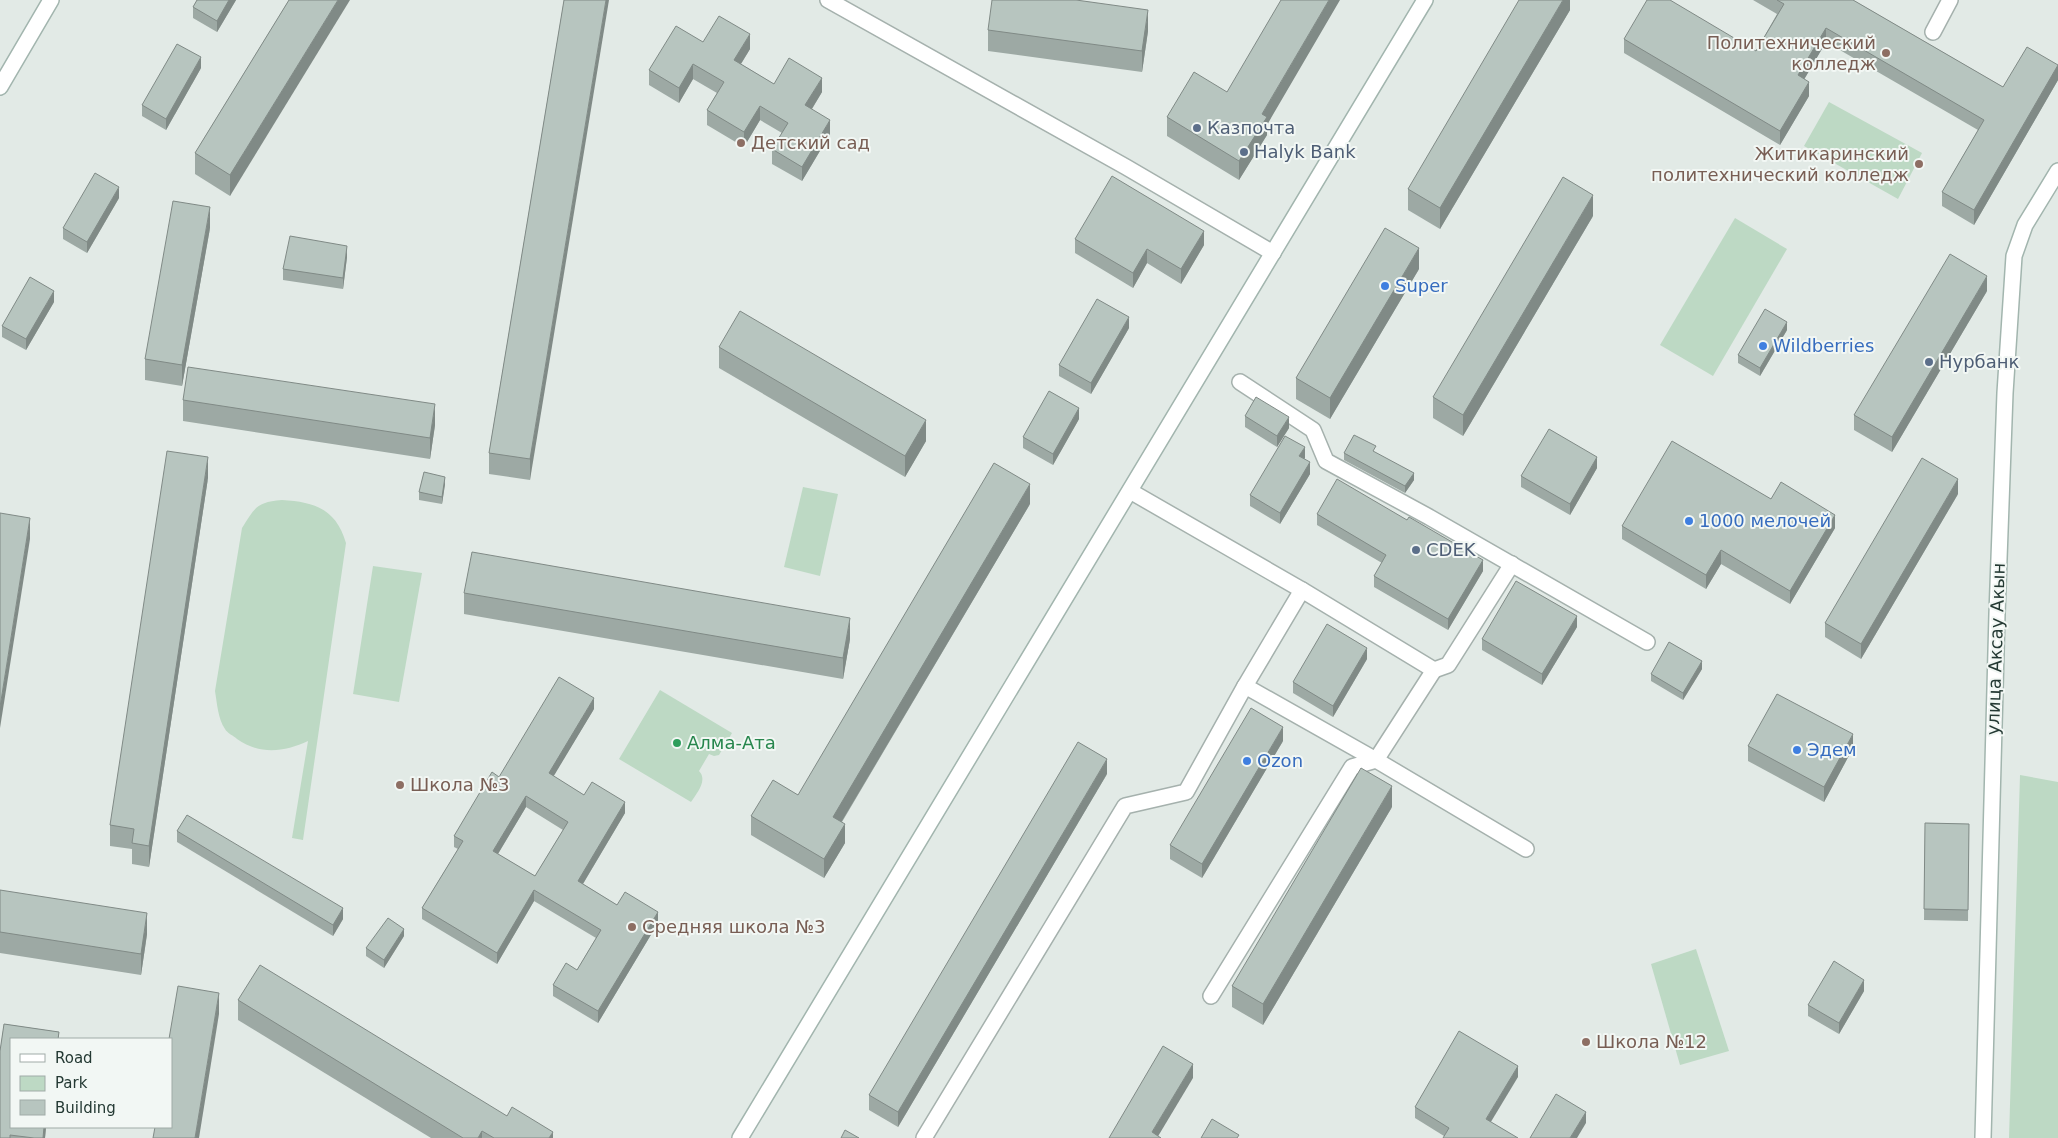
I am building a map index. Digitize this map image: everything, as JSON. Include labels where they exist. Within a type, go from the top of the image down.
[{"type":"street","points":[[0,86],[51,0]]},
{"type":"street","points":[[828,0],[1126,167],[1273,253]]},
{"type":"street","points":[[740,1138],[1425,0]]},
{"type":"street","points":[[1933,32],[1950,0]]},
{"type":"street","name":"улица Аксау Акын","points":[[1983,1138],[1997,614],[2014,256],[2025,225],[2058,170]]},
{"type":"street","points":[[1240,382],[1313,430],[1326,461],[1512,564],[1647,642]]},
{"type":"street","points":[[1130,491],[1302,590],[1434,670]]},
{"type":"street","points":[[1211,996],[1352,767],[1376,760],[1434,670],[1448,666],[1512,564]]},
{"type":"street","points":[[924,1138],[1125,806],[1186,792],[1244,686],[1302,590]]},
{"type":"street","points":[[1244,686],[1376,760],[1526,849]]},
{"type":"green space","points":[[1829,102],[1922,153],[1898,199],[1804,146]]},
{"type":"green space","points":[[1735,218],[1787,249],[1713,376],[1660,345]]},
{"type":"green space","points":[[803,487],[838,494],[820,576],[784,567]]},
{"type":"green space","points":[[282,500],[305,503],[323,510],[336,522],[342,531],[346,543],[303,840],[292,838],[308,741],[290,748],[272,750],[254,748],[245,744],[227,732],[223,725],[218,711],[215,691],[242,528],[250,515],[261,504]]},
{"type":"green space","points":[[373,566],[422,573],[399,702],[353,694]]},
{"type":"green space","name":"Алма-Ата","points":[[660,690],[732,733],[719,755],[709,754],[699,771],[702,778],[701,786],[691,802],[619,759]]},
{"type":"green space","points":[[2020,775],[2058,782],[2058,1138],[2009,1138]]},
{"type":"green space","points":[[1696,949],[1729,1051],[1680,1065],[1651,964]]},
{"type":"building","points":[[197,0],[229,0],[217,21],[193,7]]},
{"type":"building","points":[[289,0],[338,0],[230,175],[195,153]]},
{"type":"building","points":[[564,0],[606,0],[530,459],[489,453]]},
{"type":"building","points":[[992,0],[1076,0],[1148,10],[1142,51],[988,30]]},
{"type":"building","points":[[1281,0],[1329,0],[1262,114],[1267,117],[1239,161],[1167,117],[1194,72],[1227,92]]},
{"type":"building","points":[[1519,0],[1563,0],[1440,208],[1408,189]]},
{"type":"building","points":[[1647,0],[1670,0],[1756,51],[1784,4],[1777,0],[1853,0],[2003,87],[2027,47],[2058,65],[1974,210],[1942,192],[1984,120],[1826,28],[1798,75],[1809,82],[1780,131],[1624,39]]},
{"type":"building","points":[[719,16],[750,34],[734,60],[774,84],[789,58],[822,78],[805,105],[830,120],[802,167],[772,149],[788,123],[760,106],[744,132],[707,110],[724,82],[693,64],[679,88],[649,70],[676,26],[703,42]]},
{"type":"building","points":[[177,44],[201,57],[166,119],[142,105]]},
{"type":"building","points":[[95,173],[119,187],[87,242],[63,228]]},
{"type":"building","points":[[1112,176],[1204,231],[1181,269],[1147,249],[1133,273],[1075,239]]},
{"type":"building","points":[[1563,177],[1593,195],[1463,415],[1433,397]]},
{"type":"building","points":[[173,201],[210,207],[182,365],[145,359]]},
{"type":"building","points":[[1385,228],[1419,248],[1330,398],[1296,378]]},
{"type":"building","points":[[290,236],[347,246],[343,278],[283,269]]},
{"type":"building","points":[[1950,254],[1987,276],[1892,437],[1854,415]]},
{"type":"building","points":[[30,277],[54,291],[26,339],[2,326]]},
{"type":"building","points":[[1097,299],[1129,317],[1091,383],[1059,365]]},
{"type":"building","name":"Wildberries","points":[[1765,309],[1787,322],[1760,368],[1738,355]]},
{"type":"building","points":[[740,311],[926,420],[905,456],[719,347]]},
{"type":"building","points":[[188,367],[435,404],[430,438],[183,400]]},
{"type":"building","points":[[1049,391],[1079,408],[1053,454],[1023,437]]},
{"type":"building","points":[[1256,397],[1289,417],[1277,436],[1245,416]]},
{"type":"building","points":[[1549,429],[1597,457],[1570,504],[1521,476]]},
{"type":"building","points":[[1354,435],[1376,446],[1373,451],[1414,473],[1405,486],[1344,453]]},
{"type":"building","points":[[1285,436],[1305,447],[1299,456],[1310,462],[1280,513],[1250,495]]},
{"type":"building","points":[[1672,441],[1771,499],[1781,482],[1835,515],[1790,591],[1721,550],[1706,575],[1622,526]]},
{"type":"building","points":[[167,451],[208,457],[149,846],[132,843],[134,829],[110,825]]},
{"type":"building","points":[[1922,458],[1958,479],[1861,644],[1825,623]]},
{"type":"building","points":[[994,463],[1030,484],[833,817],[845,824],[824,859],[751,816],[773,780],[798,795]]},
{"type":"building","points":[[424,472],[445,477],[442,497],[419,492]]},
{"type":"building","points":[[1337,479],[1407,520],[1409,517],[1483,560],[1448,619],[1374,576],[1386,555],[1317,514]]},
{"type":"building","points":[[0,513],[30,518],[0,707]]},
{"type":"building","points":[[472,552],[850,618],[843,658],[464,593]]},
{"type":"building","points":[[1516,581],[1577,616],[1542,674],[1482,639]]},
{"type":"building","points":[[1327,624],[1367,648],[1333,706],[1293,682]]},
{"type":"building","points":[[1669,642],[1702,661],[1683,693],[1651,674]]},
{"type":"building","points":[[559,677],[594,698],[549,773],[584,795],[592,782],[625,802],[578,881],[617,905],[625,892],[658,912],[598,1011],[553,985],[566,963],[577,970],[601,930],[534,890],[497,953],[422,908],[463,841],[454,836],[492,772],[499,777]],"holes":[[[526,796],[568,822],[535,876],[493,851]]]},
{"type":"building","points":[[1777,694],[1853,734],[1824,787],[1748,746]]},
{"type":"building","points":[[1251,708],[1283,727],[1202,864],[1170,845]]},
{"type":"building","points":[[1078,742],[1107,759],[898,1112],[869,1095]]},
{"type":"building","points":[[1361,768],[1392,786],[1263,1004],[1232,986]]},
{"type":"building","points":[[187,815],[343,908],[333,925],[177,831]]},
{"type":"building","points":[[1925,823],[1969,824],[1968,910],[1924,909]]},
{"type":"building","points":[[0,890],[147,913],[141,954],[0,932]]},
{"type":"building","points":[[388,918],[404,929],[384,960],[366,948]]},
{"type":"building","points":[[1834,961],[1864,980],[1839,1023],[1808,1005]]},
{"type":"building","points":[[260,965],[507,1116],[512,1107],[553,1132],[549,1138],[494,1138],[482,1131],[478,1138],[463,1138],[238,1000]]},
{"type":"building","points":[[178,986],[219,993],[195,1138],[153,1138],[155,1128],[172,1128],[172,1038],[169,1038]]},
{"type":"building","points":[[4,1024],[59,1032],[58,1038],[10,1038],[10,1128],[44,1128],[43,1138],[10,1135],[10,1138],[0,1138],[0,1051]]},
{"type":"building","points":[[1459,1031],[1518,1066],[1486,1119],[1518,1138],[1443,1138],[1449,1128],[1415,1107]]},
{"type":"building","points":[[1163,1046],[1193,1064],[1152,1132],[1161,1138],[1109,1138]]},
{"type":"building","points":[[1556,1094],[1586,1112],[1570,1138],[1530,1138]]},
{"type":"building","points":[[1212,1119],[1239,1135],[1237,1138],[1201,1138]]},
{"type":"building","points":[[845,1130],[859,1138],[841,1138]]},
{"type":"place","name":"Политехнический колледж","points":[[1886,53]]},
{"type":"place","name":"Казпочта","points":[[1197,128]]},
{"type":"place","name":"Детский сад","points":[[741,143]]},
{"type":"place","name":"Halyk Bank","points":[[1244,152]]},
{"type":"place","name":"Житикаринский политехнический колледж","points":[[1919,164]]},
{"type":"place","name":"Super","points":[[1385,286]]},
{"type":"place","name":"Wildberries","points":[[1763,346]]},
{"type":"place","name":"Нурбанк","points":[[1929,362]]},
{"type":"place","name":"1000 мелочей","points":[[1689,521]]},
{"type":"place","name":"CDEK","points":[[1416,550]]},
{"type":"place","name":"Алма-Ата","points":[[677,743]]},
{"type":"place","name":"Эдем","points":[[1797,750]]},
{"type":"place","name":"Ozon","points":[[1247,761]]},
{"type":"place","name":"Школа №3","points":[[400,785]]},
{"type":"place","name":"Средняя школа №3","points":[[632,927]]},
{"type":"place","name":"Школа №12","points":[[1586,1042]]}]
